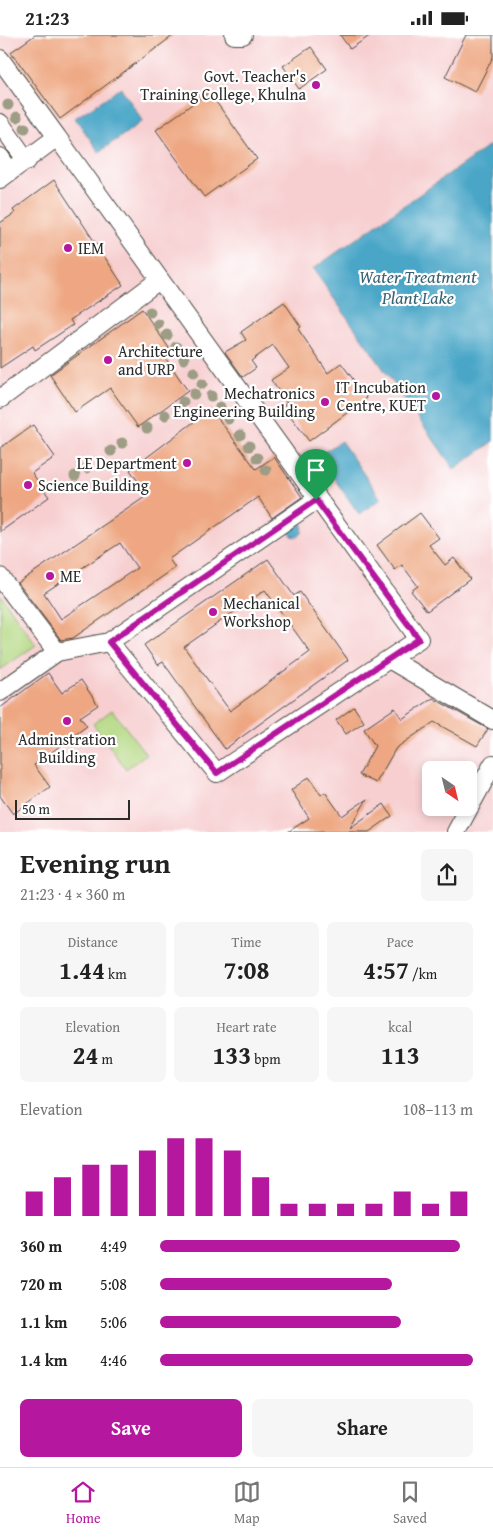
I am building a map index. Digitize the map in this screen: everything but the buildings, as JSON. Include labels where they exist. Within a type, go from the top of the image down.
[{"type":"street","points":[[234,35],[243,35]]},
{"type":"street","points":[[0,59],[316,500],[419,639],[217,773],[109,642]]},
{"type":"street","points":[[0,123],[27,161]]},
{"type":"street","points":[[0,157],[5,175],[27,161],[57,137]]},
{"type":"street","points":[[0,399],[159,280]]},
{"type":"street","points":[[0,692],[57,652],[109,642],[316,500]]},
{"type":"street","points":[[0,577],[57,652]]},
{"type":"street","points":[[389,659],[493,720]]},
{"type":"street","points":[[456,832],[493,764]]},
{"type":"shaded area","points":[[0,35],[493,35],[493,832],[0,832]]},
{"type":"green space","points":[[0,594],[36,645],[0,670]]},
{"type":"green space","points":[[112,710],[146,754],[126,769],[93,724]]},
{"type":"water","points":[[121,88],[143,121],[99,152],[75,118]]},
{"type":"water","name":"Water Treatment Plant Lake","points":[[493,143],[493,442],[454,469],[313,269]]},
{"type":"water","points":[[341,441],[381,499],[359,514],[318,456]]},
{"type":"water","points":[[300,521],[303,525],[302,533],[297,537],[292,536],[287,530]]},
{"type":"place","name":"Govt. Teacher's Training College, Khulna","points":[[316,85]]},
{"type":"place","name":"IEM","points":[[68,248]]},
{"type":"place","name":"Architecture and URP","points":[[108,360]]},
{"type":"place","name":"IT Incubation Centre, KUET","points":[[436,396]]},
{"type":"place","name":"Mechatronics Engineering Building","points":[[325,402]]},
{"type":"place","name":"LE Department","points":[[187,463]]},
{"type":"place","name":"Science Building","points":[[28,485]]},
{"type":"place","name":"ME","points":[[50,576]]},
{"type":"place","name":"Mechanical Workshop","points":[[213,612]]},
{"type":"place","name":"Adminstration Building","points":[[67,721]]},
{"type":"route","points":[[316,500],[419,639],[217,773],[109,642],[316,500]]}]
